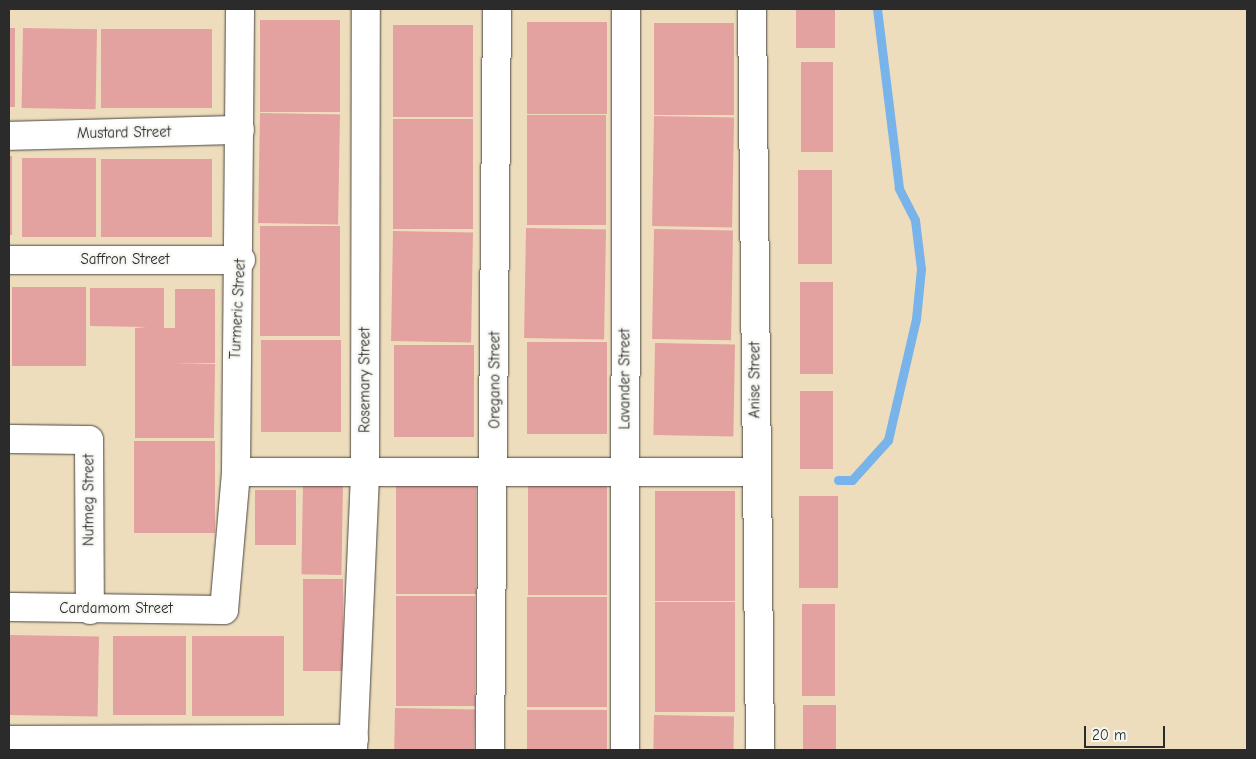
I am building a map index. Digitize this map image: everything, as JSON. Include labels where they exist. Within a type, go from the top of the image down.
[{"type":"street","name":"Turmeric Street","points":[[224,610],[236,472],[241,260],[240,9]]},
{"type":"street","name":"Rosemary Street","points":[[354,745],[365,473],[366,9]]},
{"type":"street","name":"Oregano Street","points":[[490,750],[497,9]]},
{"type":"street","name":"Lavander Street","points":[[625,750],[626,9]]},
{"type":"street","name":"Anise Street","points":[[752,9],[760,750]]},
{"type":"street","name":"Mustard Street","points":[[9,136],[240,130]]},
{"type":"street","name":"Saffron Street","points":[[9,260],[241,260]]},
{"type":"street","name":"Nutmeg Street","points":[[9,439],[89,440],[90,610]]},
{"type":"street","points":[[236,472],[756,472]]},
{"type":"street","name":"Cardamom Street","points":[[9,607],[90,610],[224,610]]},
{"type":"street","points":[[9,740],[354,745]]},
{"type":"building","points":[[796,9],[835,9],[835,48],[796,48]]},
{"type":"building","points":[[260,20],[340,20],[340,112],[260,112]]},
{"type":"building","points":[[527,22],[607,22],[607,114],[527,114]]},
{"type":"building","points":[[654,23],[734,23],[734,115],[654,115]]},
{"type":"building","points":[[393,25],[473,25],[473,117],[393,117]]},
{"type":"building","points":[[9,28],[15,28],[15,107],[9,107]]},
{"type":"building","points":[[23,28],[97,29],[96,109],[22,108]]},
{"type":"building","points":[[101,29],[212,29],[212,108],[101,108]]},
{"type":"building","points":[[801,62],[833,62],[833,152],[801,152]]},
{"type":"building","points":[[260,113],[340,114],[338,224],[258,223]]},
{"type":"building","points":[[527,115],[606,115],[606,225],[527,225]]},
{"type":"building","points":[[654,116],[734,117],[732,227],[652,226]]},
{"type":"building","points":[[393,119],[473,119],[473,229],[393,229]]},
{"type":"building","points":[[9,156],[12,156],[12,235],[9,235]]},
{"type":"building","points":[[22,158],[96,158],[96,237],[22,237]]},
{"type":"building","points":[[101,159],[212,159],[212,237],[101,237]]},
{"type":"building","points":[[798,170],[832,170],[832,264],[798,264]]},
{"type":"building","points":[[260,226],[340,226],[340,336],[260,336]]},
{"type":"building","points":[[526,228],[606,229],[604,339],[524,338]]},
{"type":"building","points":[[654,229],[733,230],[731,340],[652,339]]},
{"type":"building","points":[[393,231],[473,232],[471,342],[391,341]]},
{"type":"building","points":[[800,282],[833,282],[833,374],[800,374]]},
{"type":"building","points":[[12,287],[86,287],[86,366],[12,366]]},
{"type":"building","points":[[90,288],[164,288],[164,328],[175,328],[175,289],[215,289],[215,363],[174,364],[215,364],[214,438],[135,438],[135,328],[147,327],[90,326]]},
{"type":"building","points":[[261,340],[341,340],[341,432],[261,432]]},
{"type":"building","points":[[527,342],[607,342],[607,434],[527,434]]},
{"type":"building","points":[[655,343],[735,344],[733,436],[653,435]]},
{"type":"building","points":[[394,345],[474,345],[474,437],[394,437]]},
{"type":"building","points":[[800,391],[833,391],[833,469],[800,469]]},
{"type":"building","points":[[134,441],[215,441],[215,533],[134,533]]},
{"type":"building","points":[[303,482],[343,483],[341,575],[301,574]]},
{"type":"building","points":[[396,484],[476,484],[476,594],[396,594]]},
{"type":"building","points":[[528,485],[607,485],[607,595],[528,595]]},
{"type":"building","points":[[255,490],[296,490],[296,545],[255,545]]},
{"type":"building","points":[[655,491],[735,491],[735,601],[655,601]]},
{"type":"building","points":[[799,496],[838,496],[838,588],[799,588]]},
{"type":"building","points":[[303,579],[343,579],[343,671],[303,671]]},
{"type":"building","points":[[396,596],[475,596],[475,706],[396,706]]},
{"type":"building","points":[[527,597],[607,597],[607,707],[527,707]]},
{"type":"building","points":[[655,602],[735,602],[735,712],[655,712]]},
{"type":"building","points":[[802,604],[835,604],[835,696],[802,696]]},
{"type":"building","points":[[9,635],[99,637],[98,717],[9,715]]},
{"type":"building","points":[[113,636],[186,636],[186,715],[113,715]]},
{"type":"building","points":[[192,636],[284,636],[284,716],[192,716]]},
{"type":"building","points":[[803,705],[836,705],[836,750],[803,750]]},
{"type":"building","points":[[395,708],[475,709],[474,750],[394,750]]},
{"type":"building","points":[[527,710],[607,710],[607,750],[527,750]]},
{"type":"building","points":[[654,715],[734,716],[733,750],[653,750]]},
{"type":"waterway","points":[[838,480],[852,480],[888,440],[916,319],[921,269],[915,220],[899,188],[877,9]]}]
